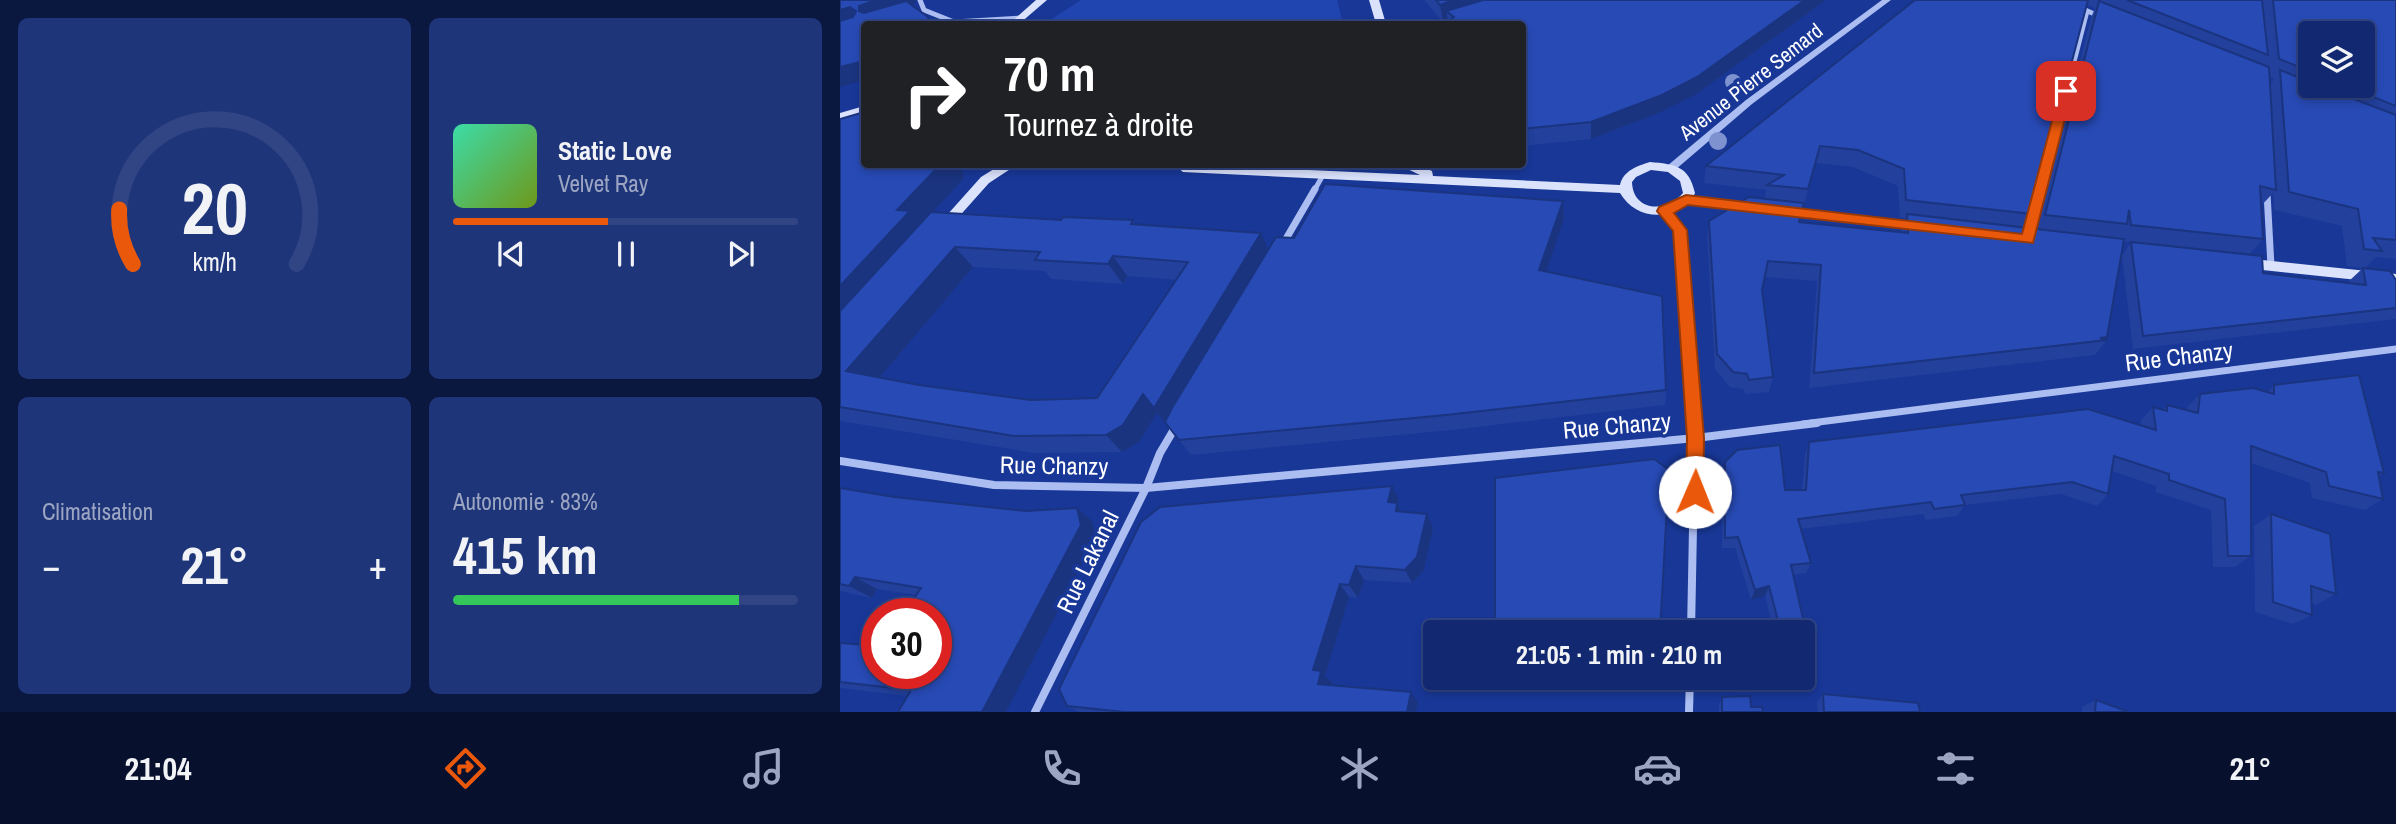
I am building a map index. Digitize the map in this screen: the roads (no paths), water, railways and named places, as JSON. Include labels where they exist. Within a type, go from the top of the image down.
[{"type":"main road","points":[[1018,21],[1042,0]]},
{"type":"main road","points":[[1374,0],[1380,21]]},
{"type":"main road","points":[[840,117],[861,111]]},
{"type":"main road","points":[[1686,200],[1689,185],[1680,173],[1671,168],[1661,166],[1640,169],[1626,181],[1625,189],[1633,203],[1653,211],[1664,211],[1686,200],[1931,229]]},
{"type":"main road","points":[[930,241],[985,180],[1005,168]]},
{"type":"main road","points":[[1183,168],[1625,189]]},
{"type":"main road","points":[[1414,168],[1443,179]]},
{"type":"main road","points":[[2226,261],[2396,279]]},
{"type":"street","points":[[920,0],[924,10]]},
{"type":"street","name":"Avenue Pierre Semard","points":[[1671,168],[1749,103],[1887,0]]},
{"type":"street","points":[[2060,0],[2112,21]]},
{"type":"street","points":[[912,13],[924,10],[952,21]]},
{"type":"street","points":[[2027,240],[2087,11]]},
{"type":"street","points":[[1276,255],[1323,175]]},
{"type":"street","points":[[2267,183],[2271,266]]},
{"type":"street","points":[[1664,211],[1680,230],[1696,438],[1691,620]]},
{"type":"street","name":"Rue Chanzy","points":[[840,461],[995,485],[1146,488],[1696,438],[2396,349]]},
{"type":"street","name":"Rue Lakanal","points":[[1035,712],[1146,488],[1160,453],[1180,418]]},
{"type":"street","points":[[1689,712],[1690,690]]}]
